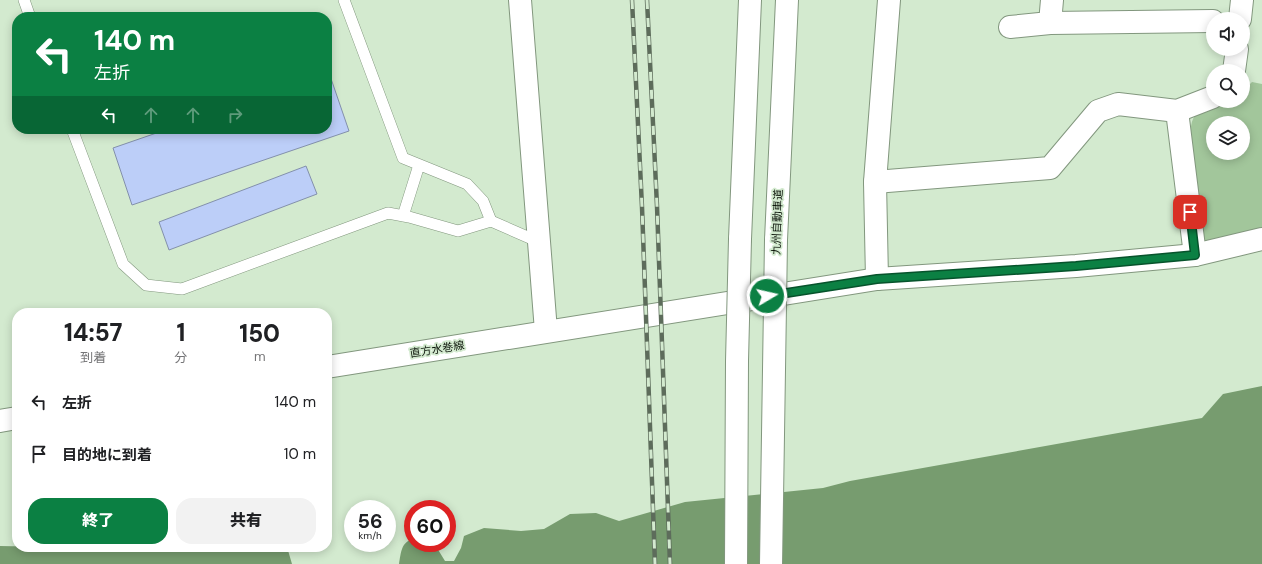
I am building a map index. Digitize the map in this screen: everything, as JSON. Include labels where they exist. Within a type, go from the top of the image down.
[{"type":"main road","points":[[520,0],[546,331]]},
{"type":"main road","points":[[736,564],[737,361],[740,239],[750,0]]},
{"type":"main road","name":"九州自動車道","points":[[771,564],[776,240],[787,0]]},
{"type":"main road","points":[[877,279],[875,182],[889,0]]},
{"type":"main road","points":[[1050,23],[1052,0]]},
{"type":"main road","points":[[1241,12],[1242,0]]},
{"type":"main road","points":[[1010,27],[1050,23],[1206,21]]},
{"type":"main road","points":[[875,182],[1050,168],[1098,111],[1118,104],[1177,111],[1206,100]]},
{"type":"main road","points":[[1177,111],[1195,255]]},
{"type":"main road","name":"直方水巻線","points":[[332,366],[877,279],[1076,266],[1195,255],[1262,239]]},
{"type":"main road","points":[[0,421],[12,419]]},
{"type":"lane","points":[[24,0],[28,12]]},
{"type":"lane","points":[[344,0],[403,158],[467,184],[483,201],[491,221]]},
{"type":"lane","points":[[74,134],[123,264],[146,285],[182,289],[388,213],[458,231],[491,221],[539,242]]},
{"type":"lane","points":[[403,216],[419,165]]},
{"type":"shaded area","points":[[1252,82],[1262,84],[1262,228],[1204,242],[1190,132],[1193,119],[1208,108],[1250,108],[1250,84]]},
{"type":"shaded area","points":[[1262,386],[1262,564],[399,564],[404,545],[404,552],[439,552],[445,561],[454,561],[461,548],[464,536],[484,528],[521,531],[544,529],[570,514],[596,513],[619,521],[685,502],[823,488],[850,481],[1202,418],[1223,394]]},
{"type":"shaded area","points":[[0,546],[12,546],[12,552],[288,552],[292,564],[0,564]]},
{"type":"building","points":[[332,82],[349,131],[132,205],[113,148],[154,134],[332,134]]},
{"type":"building","points":[[306,166],[317,194],[169,250],[159,222]]},
{"type":"railway","points":[[632,0],[642,207],[655,564]]},
{"type":"railway","points":[[647,0],[657,206],[670,564]]},
{"type":"route","points":[[767,296],[877,279],[1076,266],[1195,255],[1190,212]]}]
